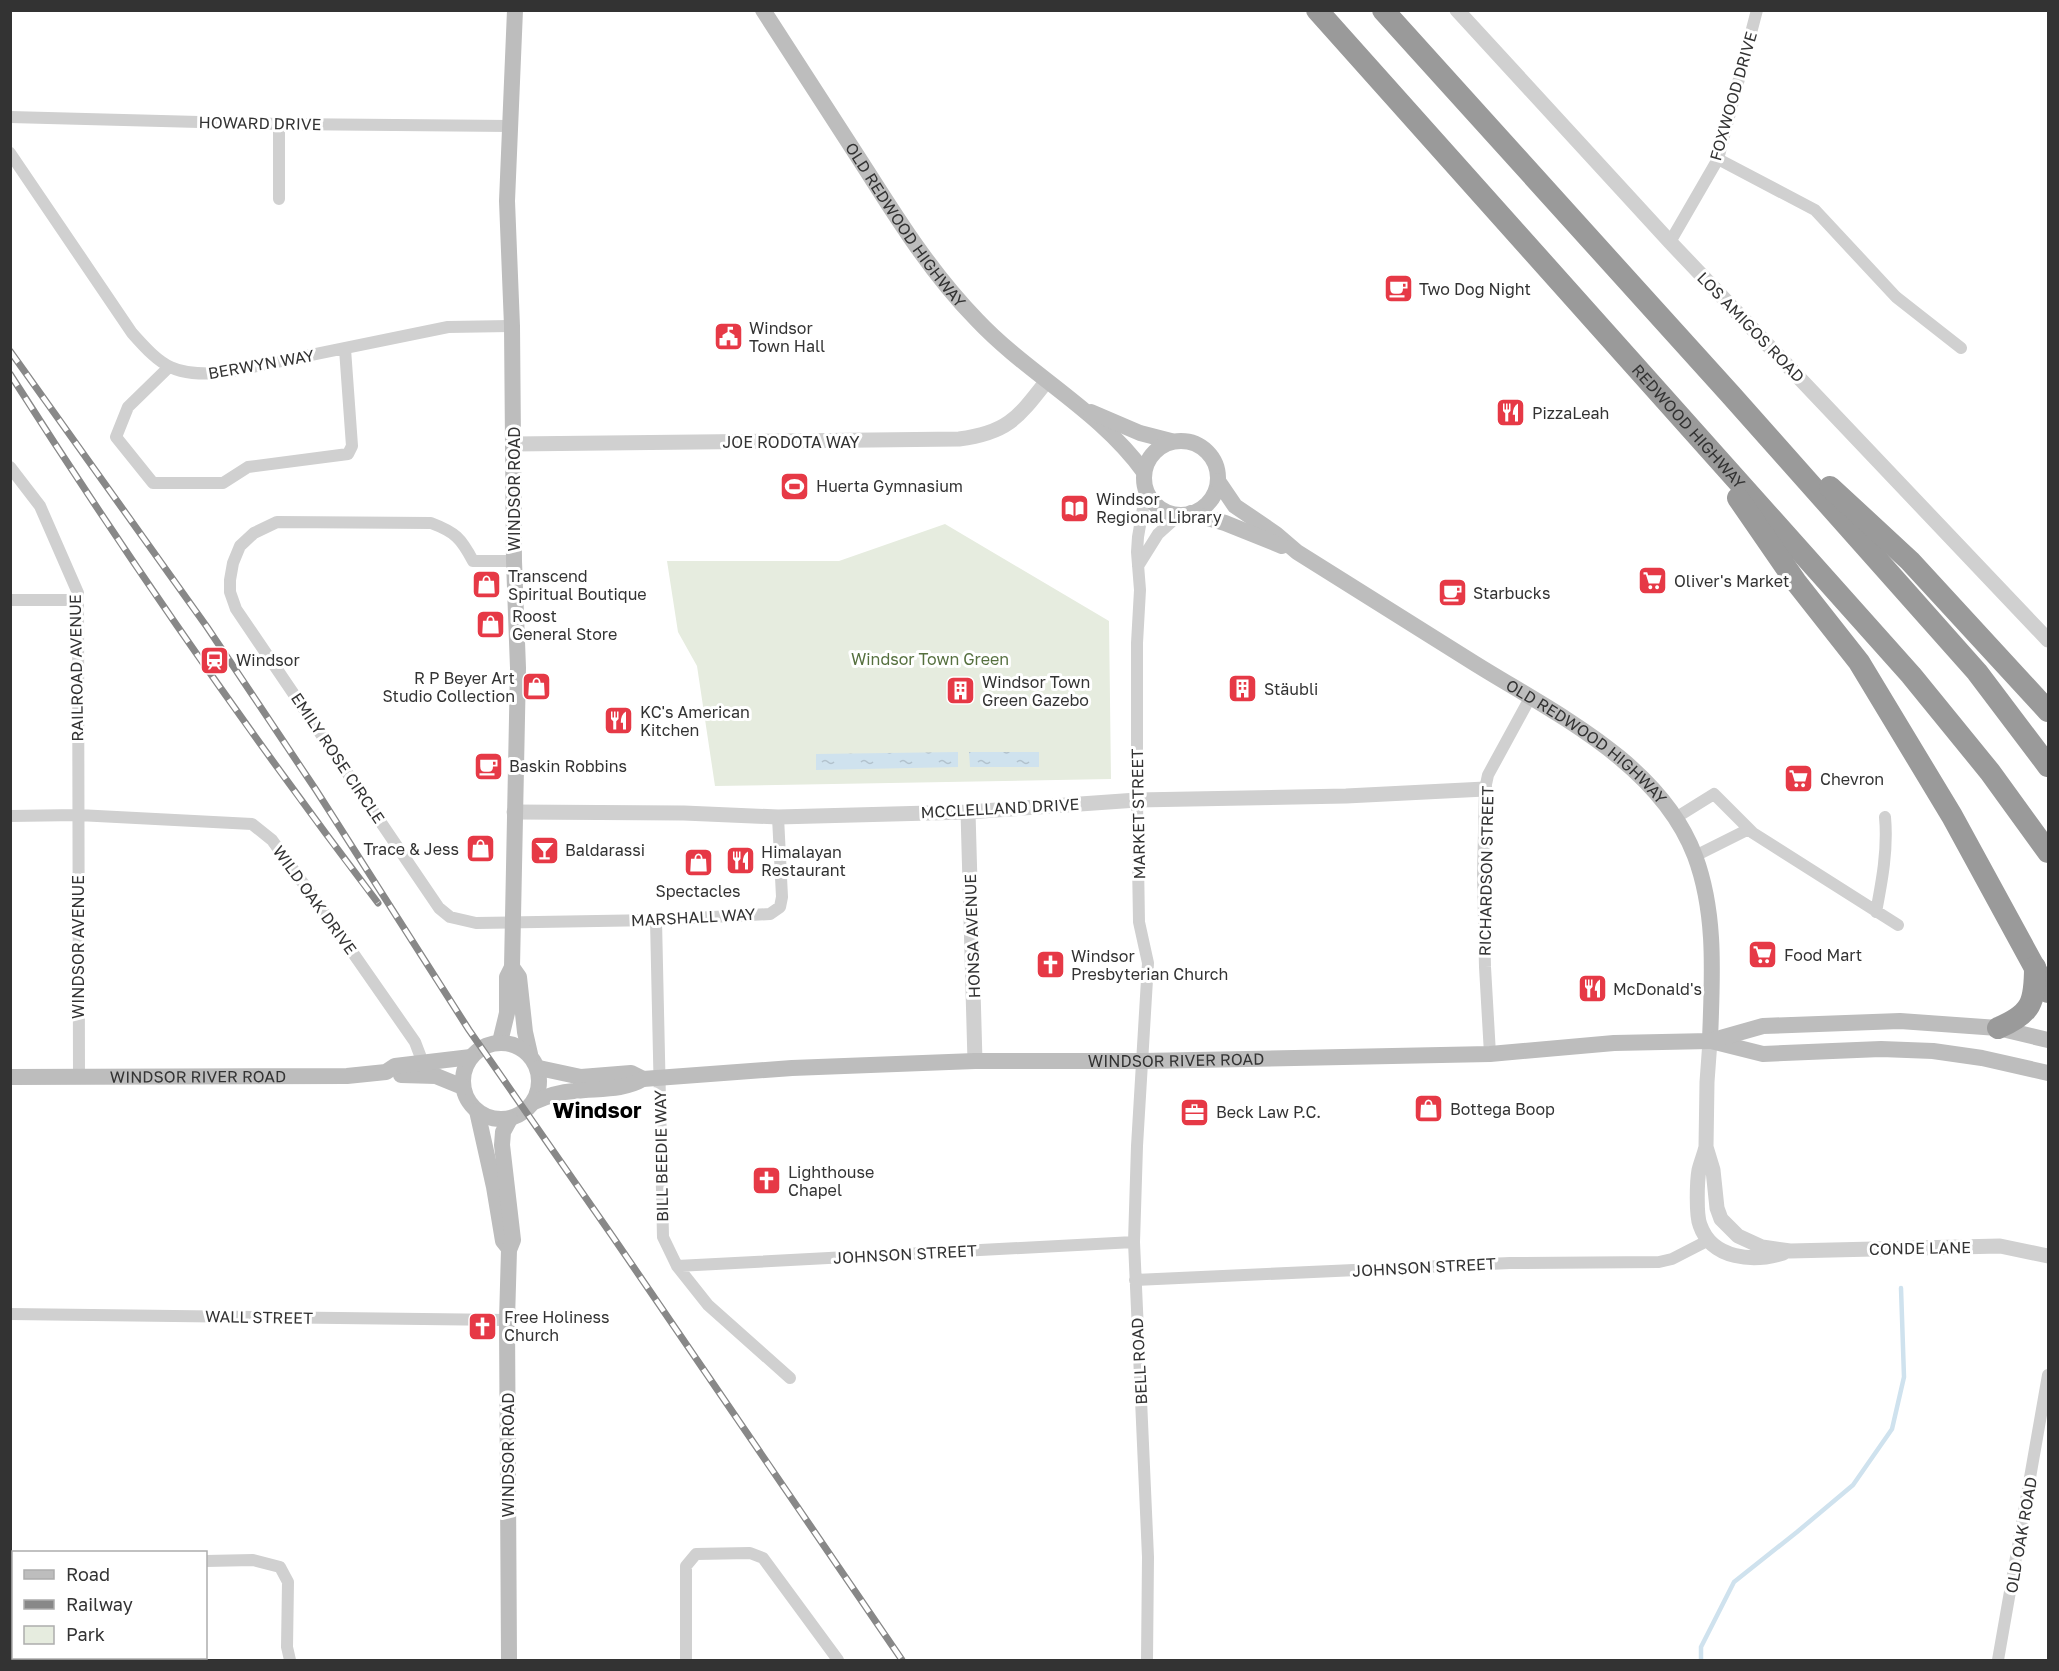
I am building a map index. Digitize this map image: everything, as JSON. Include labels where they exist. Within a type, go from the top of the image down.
[{"type":"highway","name":"REDWOOD HIGHWAY","points":[[1317,10],[1911,675],[1990,772],[2049,852]]},
{"type":"highway","points":[[1383,10],[1977,672],[2049,766]]},
{"type":"highway","points":[[1731,396],[1910,561],[2049,711]]},
{"type":"highway","points":[[1686,422],[1796,582],[1859,662],[1952,816],[2049,992]]},
{"type":"highway","points":[[1998,1028],[2015,1021],[2028,1009],[2035,993],[2035,965]]},
{"type":"main road","name":"WINDSOR ROAD","points":[[500,1042],[507,1013],[507,977],[512,967],[518,668],[514,561],[512,326],[507,201],[515,10]]},
{"type":"main road","name":"OLD REDWOOD HIGHWAY","points":[[764,10],[929,265],[977,321],[1046,382],[1084,409],[1127,449],[1143,472]]},
{"type":"main road","name":"OLD REDWOOD HIGHWAY","points":[[1084,409],[1112,419],[1140,433],[1172,441]]},
{"type":"main road","points":[[1184,440],[1195,443],[1212,457],[1218,482],[1210,501],[1202,509],[1185,514],[1168,513],[1151,500],[1146,491],[1143,472],[1147,462],[1161,446],[1172,441],[1184,440]]},
{"type":"main road","name":"OLD REDWOOD HIGHWAY","points":[[1218,482],[1235,506],[1276,534],[1297,552],[1610,750],[1656,792],[1677,817],[1695,856],[1709,910],[1712,994],[1710,1041]]},
{"type":"main road","name":"OLD REDWOOD HIGHWAY","points":[[1185,514],[1225,523],[1297,552]]},
{"type":"main road","name":"WINDSOR ROAD","points":[[512,967],[519,977],[525,1032],[534,1061]]},
{"type":"main road","points":[[1710,1041],[1763,1026],[1900,1021],[1998,1028],[2049,1040]]},
{"type":"main road","points":[[1710,1041],[1763,1054],[1881,1049],[1933,1051],[1982,1058],[2049,1072]]},
{"type":"main road","name":"WINDSOR RIVER ROAD","points":[[534,1102],[551,1094],[632,1086],[651,1079],[792,1068],[975,1061],[1143,1061],[1490,1054],[1614,1043],[1710,1041]]},
{"type":"main road","points":[[500,1042],[516,1045],[534,1061],[539,1085],[534,1102],[522,1113],[510,1119],[491,1118],[477,1111],[463,1087],[463,1074],[471,1057],[481,1048],[500,1042]]},
{"type":"main road","name":"WINDSOR RIVER ROAD","points":[[386,1072],[395,1066],[471,1057]]},
{"type":"main road","name":"WINDSOR RIVER ROAD","points":[[534,1061],[581,1077],[631,1073],[651,1079]]},
{"type":"main road","name":"WINDSOR RIVER ROAD","points":[[10,1077],[347,1076],[386,1072],[396,1075],[436,1076],[463,1087]]},
{"type":"main road","name":"WINDSOR ROAD","points":[[477,1111],[503,1240],[509,1250]]},
{"type":"main road","name":"WINDSOR ROAD","points":[[509,1660],[507,1320],[509,1250],[513,1240],[502,1145],[503,1132],[510,1119]]},
{"type":"street","name":"LOS AMIGOS ROAD","points":[[1456,10],[1670,242],[2049,640]]},
{"type":"street","name":"FOXWOOD DRIVE","points":[[1670,242],[1718,159],[1757,10]]},
{"type":"street","name":"HOWARD DRIVE","points":[[10,117],[279,124],[510,126]]},
{"type":"street","points":[[279,124],[279,199]]},
{"type":"street","points":[[10,153],[132,333],[151,354],[168,368],[128,407],[116,437],[153,483],[223,483],[248,467],[348,454],[352,446],[345,349]]},
{"type":"street","points":[[1718,159],[1815,210],[1896,297],[1961,348]]},
{"type":"street","name":"BERWYN WAY","points":[[168,368],[196,374],[223,373],[448,327],[512,326]]},
{"type":"street","name":"JOE RODOTA WAY","points":[[514,444],[959,439],[983,436],[1010,424],[1046,382]]},
{"type":"street","name":"RAILROAD AVENUE","points":[[10,467],[40,506],[78,593],[76,600],[78,815]]},
{"type":"street","name":"MARKET STREET","points":[[1143,1061],[1148,963],[1139,922],[1137,643],[1140,590],[1138,537],[1146,491]]},
{"type":"street","points":[[1138,567],[1158,534],[1185,514]]},
{"type":"street","name":"EMILY ROSE CIRCLE","points":[[513,923],[462,921],[450,917],[439,908],[236,609],[230,592],[233,563],[240,546],[254,533],[277,522],[431,523],[448,529],[462,540],[473,561],[514,561]]},
{"type":"street","points":[[10,600],[76,600]]},
{"type":"street","name":"RICHARDSON STREET","points":[[1490,1054],[1483,875],[1485,789],[1488,775],[1530,698]]},
{"type":"street","name":"MCCLELLAND DRIVE","points":[[514,812],[684,813],[778,817],[968,812],[1137,800],[1346,796],[1485,789]]},
{"type":"street","points":[[1677,817],[1714,794],[1753,833],[1898,925]]},
{"type":"street","name":"HONSA AVENUE","points":[[968,812],[975,1061]]},
{"type":"street","name":"WILD OAK DRIVE","points":[[10,816],[78,815],[252,825],[272,840],[415,1042],[423,1063]]},
{"type":"street","name":"WINDSOR AVENUE","points":[[78,815],[79,1078]]},
{"type":"street","name":"MARSHALL WAY","points":[[513,923],[656,920],[770,914],[780,907],[782,897],[778,817]]},
{"type":"street","points":[[1876,912],[1883,874],[1885,817]]},
{"type":"street","points":[[1695,856],[1749,829]]},
{"type":"street","name":"BILL BEEDIE WAY","points":[[656,920],[651,1079],[663,1237],[677,1266],[708,1305],[790,1378]]},
{"type":"street","name":"CONDE LANE","points":[[1710,1041],[1706,1148],[1699,1172],[1699,1224],[1708,1240],[1726,1254],[1749,1259],[1769,1258],[1790,1251]]},
{"type":"street","name":"BELL ROAD","points":[[1143,1061],[1134,1242],[1148,1557],[1147,1660]]},
{"type":"street","name":"CONDE LANE","points":[[1706,1148],[1713,1170],[1716,1208],[1721,1219],[1738,1236],[1762,1247],[1790,1251],[2000,1246],[2049,1256]]},
{"type":"street","name":"JOHNSON STREET","points":[[1135,1280],[1510,1263],[1659,1262],[1672,1259],[1708,1240]]},
{"type":"street","name":"JOHNSON STREET","points":[[677,1266],[1134,1242]]},
{"type":"street","name":"WALL STREET","points":[[10,1314],[507,1320]]},
{"type":"street","name":"OLD OAK ROAD","points":[[1998,1660],[2020,1548],[2049,1374]]},
{"type":"street","points":[[686,1660],[686,1566],[696,1554],[729,1553],[750,1553],[763,1558],[838,1660]]},
{"type":"street","points":[[207,1561],[253,1560],[280,1567],[288,1582],[287,1647],[290,1660]]},
{"type":"green space","name":"Windsor Town Green","points":[[945,524],[1109,621],[1111,779],[715,786],[697,666],[678,632],[667,561],[839,561]]},
{"type":"water","points":[[958,752],[958,767],[816,770],[816,754]]},
{"type":"water","points":[[969,752],[1039,752],[1039,767],[970,767]]},
{"type":"waterway","points":[[1701,1660],[1701,1647],[1734,1582],[1853,1485],[1892,1429],[1904,1377],[1901,1288]]},
{"type":"railway","points":[[10,351],[207,627],[316,790],[469,1030],[902,1660]]},
{"type":"railway","points":[[10,374],[189,643],[282,774],[378,903]]},
{"type":"place","name":"Two Dog Night","points":[[1398,289]]},
{"type":"place","name":"Windsor Town Hall","points":[[728,337]]},
{"type":"place","name":"PizzaLeah","points":[[1511,413]]},
{"type":"place","name":"Huerta Gymnasium","points":[[795,486]]},
{"type":"place","name":"Windsor Regional Library","points":[[1075,508]]},
{"type":"place","name":"Oliver's Market","points":[[1653,581]]},
{"type":"place","name":"Transcend Spiritual Boutique","points":[[487,585]]},
{"type":"place","name":"Starbucks","points":[[1452,593]]},
{"type":"place","name":"Roost General Store","points":[[491,625]]},
{"type":"place","name":"Windsor","points":[[215,660]]},
{"type":"place","name":"R P Beyer Art Studio Collection","points":[[536,687]]},
{"type":"place","name":"Stäubli","points":[[1243,689]]},
{"type":"place","name":"Windsor Town Green Gazebo","points":[[961,691]]},
{"type":"place","name":"KC's American Kitchen","points":[[619,721]]},
{"type":"place","name":"Baskin Robbins","points":[[488,766]]},
{"type":"place","name":"Chevron","points":[[1799,779]]},
{"type":"place","name":"Trace & Jess","points":[[480,849]]},
{"type":"place","name":"Baldarassi","points":[[544,850]]},
{"type":"place","name":"Himalayan Restaurant","points":[[740,861]]},
{"type":"place","name":"Spectacles","points":[[698,863]]},
{"type":"place","name":"Food Mart","points":[[1763,955]]},
{"type":"place","name":"Windsor Presbyterian Church","points":[[1050,965]]},
{"type":"place","name":"McDonald's","points":[[1592,989]]},
{"type":"place","name":"Bottega Boop","points":[[1429,1109]]},
{"type":"place","name":"Beck Law P.C.","points":[[1195,1112]]},
{"type":"place","name":"Lighthouse Chapel","points":[[767,1181]]},
{"type":"place","name":"Free Holiness Church","points":[[483,1326]]},
{"type":"district","name":"Windsor","points":[[597,1109]]}]
